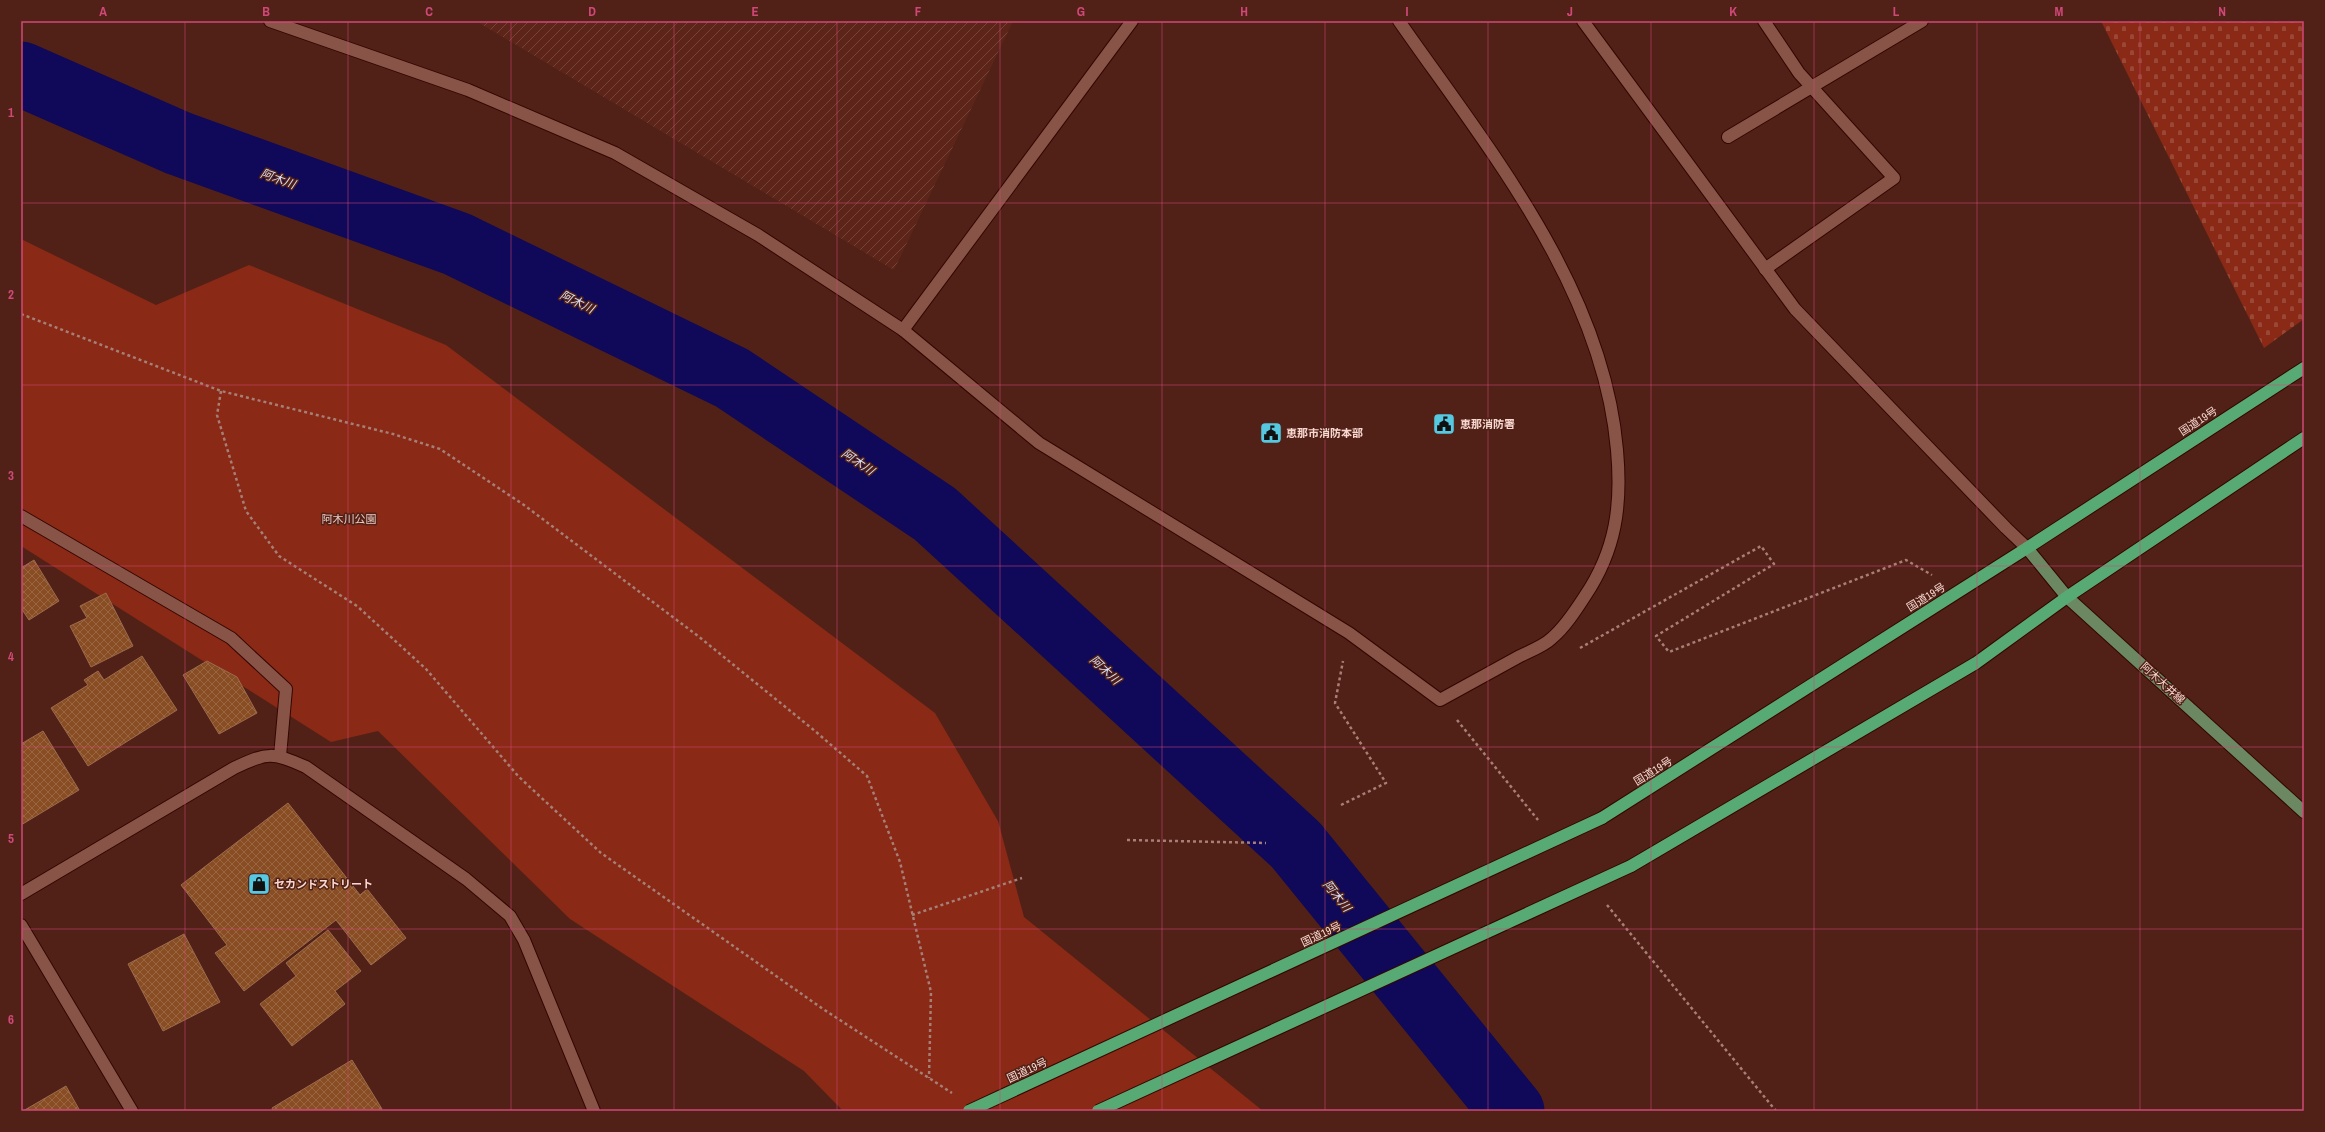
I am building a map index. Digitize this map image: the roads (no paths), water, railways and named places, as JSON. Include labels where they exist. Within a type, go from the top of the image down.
[{"type":"highway","name":"国道19号","points":[[969,1111],[1602,818],[2028,548],[2304,368]]},
{"type":"highway","points":[[1098,1111],[1631,866],[1976,663],[2067,597],[2304,438]]},
{"type":"main road","name":"阿木大井線","points":[[2028,548],[2067,597],[2304,812]]},
{"type":"street","points":[[270,21],[468,90],[615,153],[758,235],[904,330],[1040,443],[1348,633],[1440,700],[1552,639],[1578,606],[1600,574],[1613,538],[1618,501],[1618,467],[1615,427],[1605,385],[1594,347],[1562,271],[1508,177],[1399,21]]},
{"type":"street","points":[[904,330],[1132,21]]},
{"type":"street","points":[[1583,21],[1795,309],[2006,528],[2028,548]]},
{"type":"street","points":[[1764,21],[1798,73],[1894,178],[1765,269]]},
{"type":"street","points":[[1728,137],[1922,21]]},
{"type":"street","points":[[21,516],[231,638],[286,689],[280,756]]},
{"type":"street","points":[[21,894],[234,768],[258,757],[280,756],[306,767],[466,880],[510,916],[524,940],[594,1111]]},
{"type":"street","points":[[21,925],[132,1111]]},
{"type":"waterway","name":"阿木川","points":[[21,74],[178,143],[457,244],[732,378],[935,514],[1296,845],[1512,1111]]},
{"type":"place","name":"恵那消防署","points":[[1444,424]]},
{"type":"place","name":"恵那市消防本部","points":[[1271,433]]},
{"type":"place","name":"セカンドストリート","points":[[259,884]]},
{"type":"park label","name":"阿木川公園","points":[[349,519]]}]
